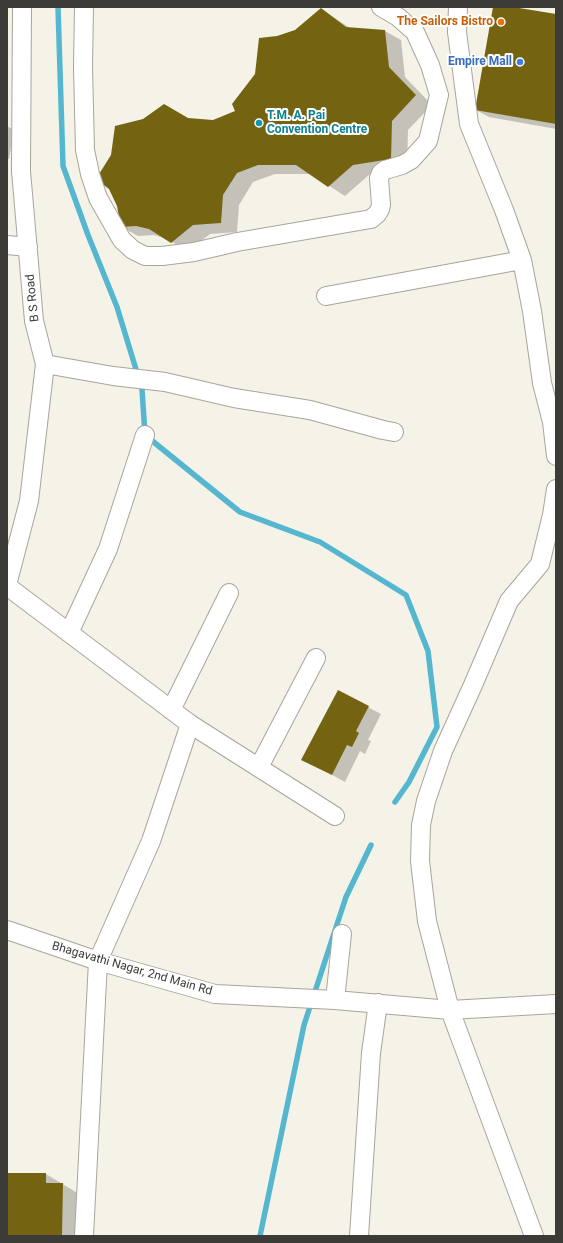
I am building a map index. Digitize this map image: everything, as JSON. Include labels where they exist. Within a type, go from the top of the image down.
[{"type":"street","name":"B S Road","points":[[7,586],[29,501],[45,364],[34,321],[21,171],[22,7]]},
{"type":"street","points":[[84,7],[83,67],[85,150],[90,174],[98,198],[122,240],[133,250],[145,256],[162,256],[194,252],[237,242],[370,219],[376,214],[381,205],[379,178],[381,173],[384,170],[409,162],[428,141],[439,95],[430,65],[415,32],[398,17],[381,7]]},
{"type":"street","points":[[458,7],[457,32],[469,124],[504,210],[522,260],[532,311],[542,383],[554,422],[556,456]]},
{"type":"street","points":[[7,245],[28,247]]},
{"type":"street","points":[[326,296],[522,260]]},
{"type":"street","points":[[45,364],[113,376],[165,382],[234,398],[310,410],[394,432]]},
{"type":"street","points":[[69,633],[108,549],[145,435]]},
{"type":"street","points":[[534,1236],[450,1010],[427,921],[420,861],[422,819],[426,801],[443,750],[474,685],[509,601],[540,564],[554,515],[556,489]]},
{"type":"street","points":[[7,586],[190,724],[335,816]]},
{"type":"street","points":[[171,710],[229,592]]},
{"type":"street","points":[[259,767],[316,658]]},
{"type":"street","points":[[84,1236],[98,961],[151,841],[190,724]]},
{"type":"street","name":"Bhagavathi Nagar, 2nd Main Rd","points":[[7,930],[98,961],[215,994],[378,1003],[450,1010],[556,1004]]},
{"type":"street","points":[[331,1000],[342,934]]},
{"type":"street","points":[[359,1236],[372,1053],[378,1003]]},
{"type":"building","name":"Empire Mall","points":[[493,7],[513,7],[556,14],[556,124],[475,110]]},
{"type":"building","name":"T.M. A. Pai Convention Centre","points":[[321,8],[346,27],[385,30],[389,67],[416,95],[392,121],[391,159],[353,165],[328,187],[296,165],[258,165],[237,173],[223,195],[221,223],[193,225],[171,243],[149,229],[136,226],[121,227],[117,206],[109,189],[96,179],[111,155],[115,126],[143,119],[164,104],[188,118],[213,120],[235,111],[232,104],[255,74],[259,38],[277,36],[295,30]]},
{"type":"building","points":[[338,690],[369,706],[356,731],[359,733],[352,747],[347,745],[332,775],[301,760]]},
{"type":"building","points":[[7,1173],[46,1173],[46,1183],[63,1183],[62,1236],[7,1236]]},
{"type":"waterway","points":[[58,7],[63,166],[88,235],[117,307],[142,389],[145,435],[240,512],[320,542],[406,595],[428,651],[437,727],[409,782],[395,802]]},
{"type":"waterway","points":[[260,1236],[304,1025],[346,897],[371,845]]},
{"type":"place","name":"The Sailors Bistro","points":[[501,22]]},
{"type":"place","name":"Empire Mall","points":[[520,62]]},
{"type":"place","name":"T.M. A. Pai Convention Centre","points":[[259,123]]}]
